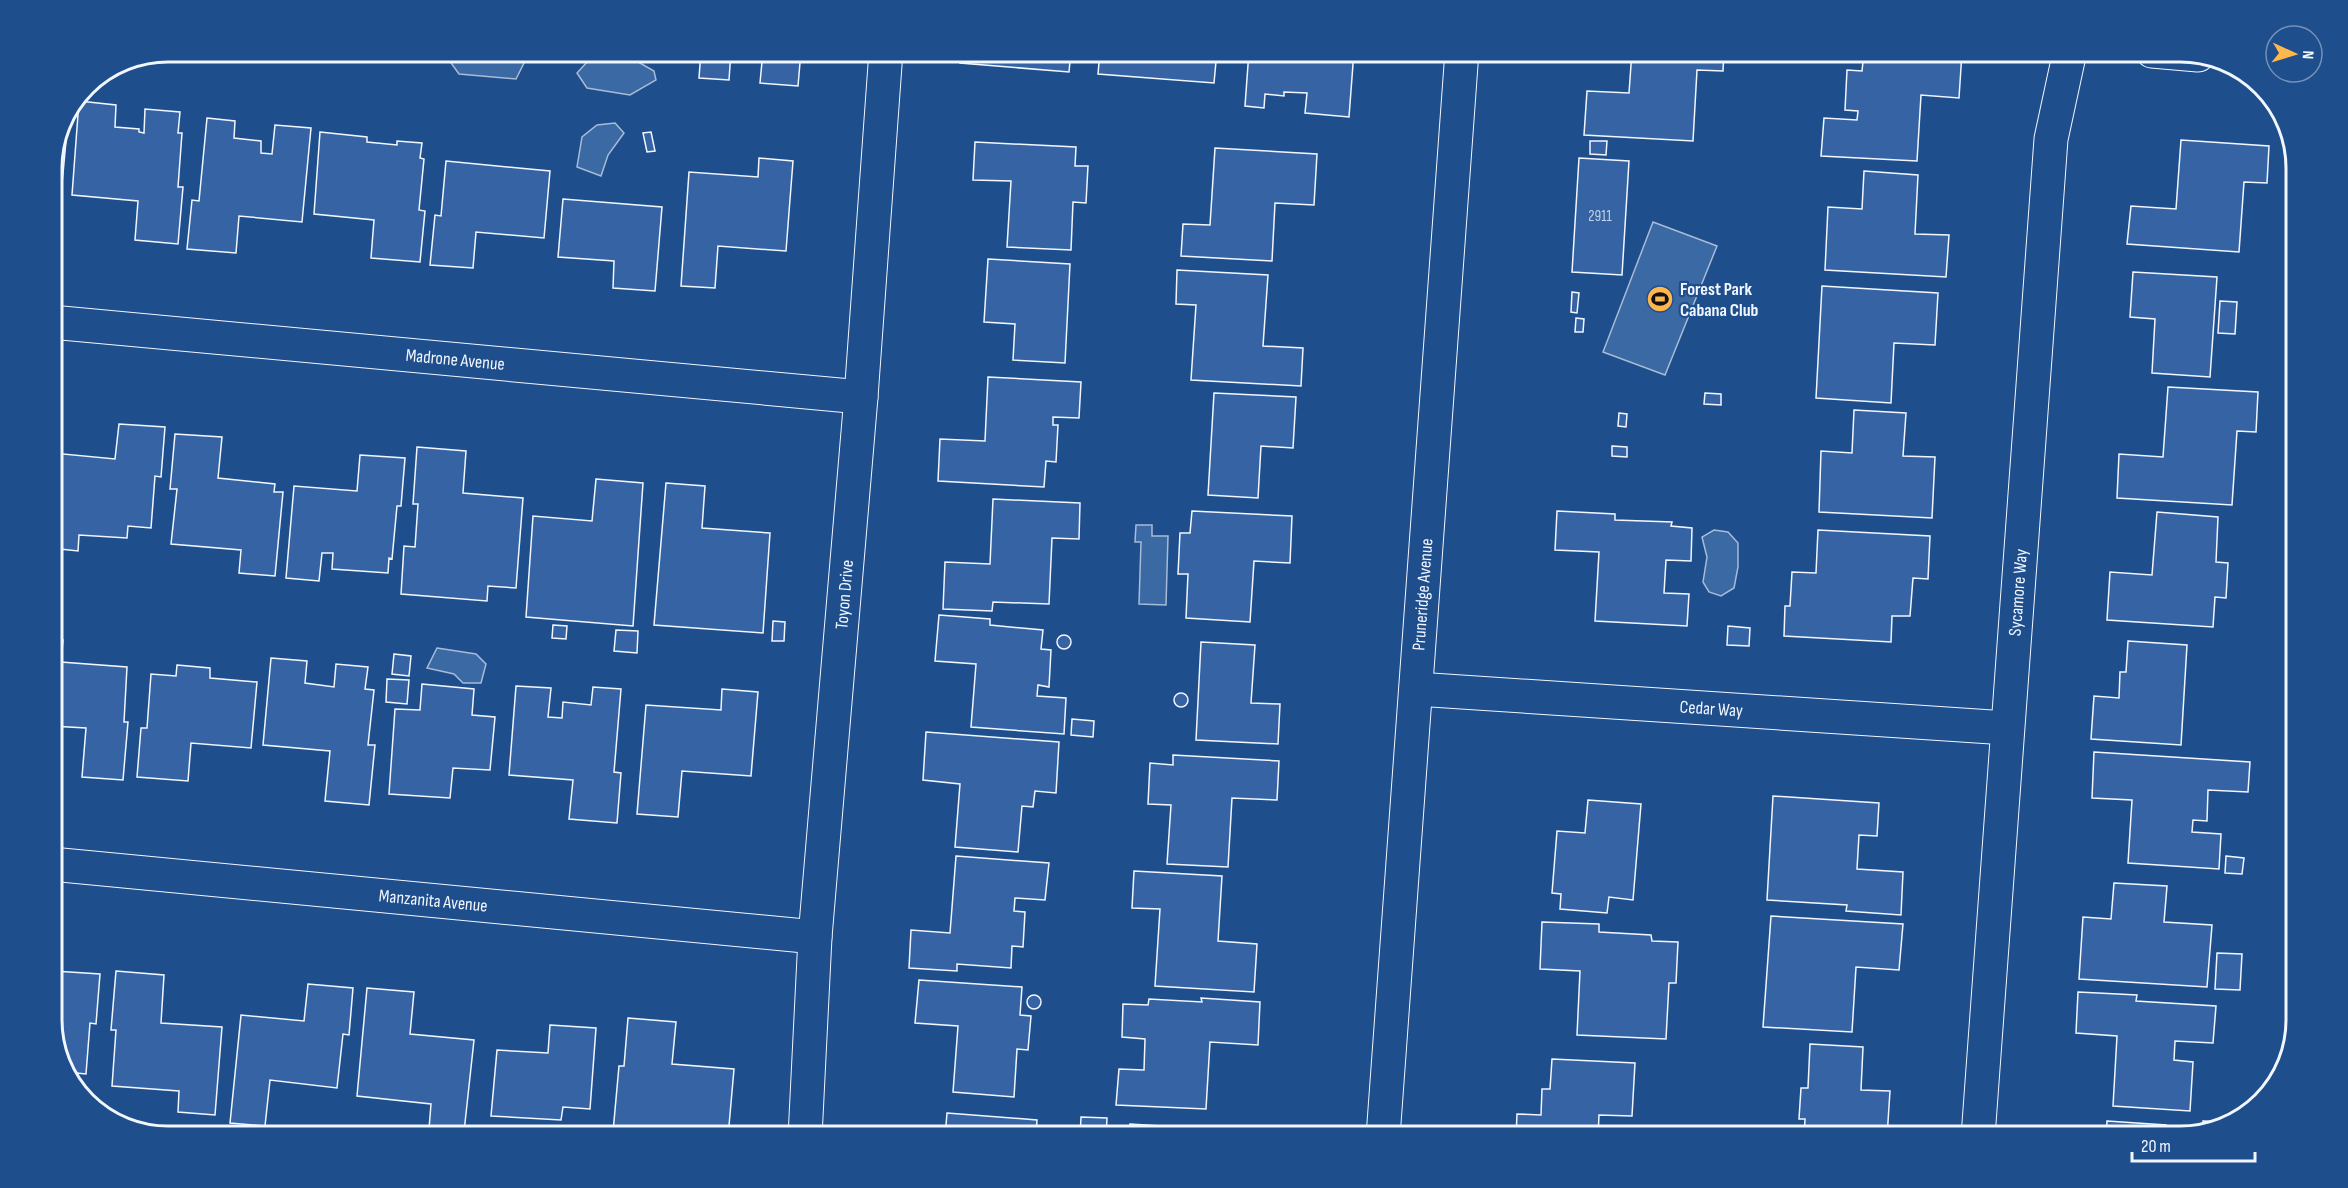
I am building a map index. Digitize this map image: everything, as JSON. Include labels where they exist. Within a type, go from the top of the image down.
[{"type":"street","name":"Toyon Drive","points":[[806,1126],[815,936],[861,397],[885,62]]},
{"type":"street","name":"Pruneridge Avenue","points":[[1384,1126],[1461,62]]},
{"type":"street","name":"Sycamore Way","points":[[1979,1126],[2051,139],[2068,62]]},
{"type":"street","name":"Madrone Avenue","points":[[62,323],[861,397]]},
{"type":"street","name":"Cedar Way","points":[[1416,689],[2007,728]]},
{"type":"street","name":"Manzanita Avenue","points":[[62,865],[815,936]]},
{"type":"water","points":[[450,62],[524,62],[516,79],[459,74]]},
{"type":"water","points":[[587,62],[638,62],[654,71],[656,80],[630,95],[587,88],[577,73]]},
{"type":"water","points":[[615,123],[624,133],[608,155],[601,176],[577,167],[582,137],[597,125]]},
{"type":"water","name":"Forest Park Cabana Club","points":[[1653,222],[1717,246],[1665,375],[1603,352]]},
{"type":"water","points":[[1136,525],[1152,525],[1152,536],[1168,536],[1166,605],[1139,604],[1141,542],[1135,542]]},
{"type":"water","points":[[1714,530],[1728,532],[1738,543],[1738,567],[1734,588],[1721,596],[1709,592],[1703,582],[1707,557],[1702,537]]},
{"type":"water","points":[[437,648],[476,654],[486,664],[481,683],[463,683],[454,674],[427,668]]},
{"type":"building","points":[[700,62],[730,62],[729,80],[699,78]]},
{"type":"building","points":[[762,62],[800,62],[798,86],[760,83]]},
{"type":"building","points":[[960,62],[1070,62],[1069,72]]},
{"type":"building","points":[[1099,62],[1216,62],[1214,83],[1098,74]]},
{"type":"building","points":[[1248,62],[1353,62],[1349,117],[1305,113],[1307,93],[1284,92],[1284,96],[1265,94],[1264,108],[1245,106]]},
{"type":"building","points":[[1631,62],[1723,62],[1723,71],[1697,70],[1693,141],[1584,135],[1587,91],[1629,93]]},
{"type":"building","points":[[1863,62],[1961,62],[1959,98],[1921,95],[1917,161],[1821,156],[1824,118],[1857,120],[1858,111],[1845,110],[1847,70],[1862,71]]},
{"type":"building","points":[[85,102],[116,105],[115,127],[139,129],[139,132],[144,133],[145,109],[180,112],[178,133],[182,133],[178,187],[183,187],[178,244],[135,240],[138,201],[72,195],[78,110]]},
{"type":"building","points":[[207,118],[235,121],[234,138],[261,141],[261,153],[272,154],[275,125],[311,128],[302,222],[239,216],[236,253],[187,249],[192,200],[199,201]]},
{"type":"building","points":[[320,132],[367,137],[367,142],[397,145],[397,141],[422,143],[420,158],[424,159],[419,210],[425,211],[420,262],[371,258],[374,220],[314,214]]},
{"type":"building","points":[[651,132],[655,151],[647,152],[643,133]]},
{"type":"building","points":[[67,135],[62,184],[62,154]]},
{"type":"building","points":[[2181,140],[2269,146],[2267,183],[2244,182],[2239,252],[2127,244],[2131,206],[2176,209]]},
{"type":"building","points":[[1590,141],[1607,141],[1606,155],[1590,154]]},
{"type":"building","points":[[975,142],[1076,147],[1075,166],[1088,166],[1086,203],[1073,202],[1071,250],[1007,247],[1011,181],[973,180]]},
{"type":"building","points":[[1215,148],[1317,154],[1314,205],[1275,203],[1272,261],[1181,256],[1183,224],[1210,225]]},
{"type":"building","points":[[759,158],[793,161],[786,251],[718,246],[715,288],[681,286],[689,172],[758,177]]},
{"type":"building","points":[[1579,158],[1629,161],[1622,275],[1572,272]]},
{"type":"building","points":[[446,161],[550,171],[544,238],[476,232],[473,268],[430,265],[435,215],[441,216]]},
{"type":"building","points":[[1864,171],[1918,175],[1915,234],[1949,235],[1946,277],[1825,270],[1828,207],[1862,209]]},
{"type":"building","points":[[563,199],[662,207],[655,291],[613,288],[614,261],[558,257]]},
{"type":"building","points":[[988,259],[1070,264],[1065,363],[1013,360],[1015,324],[984,322]]},
{"type":"building","points":[[1177,270],[1268,275],[1263,346],[1303,348],[1301,386],[1191,380],[1196,305],[1176,304]]},
{"type":"building","points":[[2133,272],[2217,277],[2210,377],[2152,373],[2155,319],[2130,317]]},
{"type":"building","points":[[1822,286],[1938,293],[1935,345],[1894,343],[1891,403],[1816,398]]},
{"type":"building","points":[[1572,292],[1579,293],[1577,313],[1571,312]]},
{"type":"building","points":[[2220,301],[2237,302],[2235,334],[2218,333]]},
{"type":"building","points":[[1576,318],[1584,319],[1583,332],[1575,332]]},
{"type":"building","points":[[988,377],[1081,382],[1079,418],[1053,417],[1053,425],[1058,425],[1056,462],[1046,461],[1044,487],[938,481],[940,439],[985,441]]},
{"type":"building","points":[[2168,387],[2258,392],[2256,432],[2237,431],[2232,505],[2117,498],[2119,454],[2163,457]]},
{"type":"building","points":[[1214,393],[1296,397],[1293,448],[1261,446],[1258,498],[1208,495]]},
{"type":"building","points":[[1705,393],[1721,394],[1721,405],[1704,404]]},
{"type":"building","points":[[1854,410],[1906,413],[1903,456],[1935,457],[1932,518],[1819,512],[1821,451],[1852,453]]},
{"type":"building","points":[[1619,413],[1627,414],[1626,427],[1618,426]]},
{"type":"building","points":[[119,424],[165,427],[161,477],[155,476],[151,528],[128,526],[127,538],[79,535],[78,551],[62,549],[62,454],[115,459]]},
{"type":"building","points":[[175,434],[222,437],[218,478],[275,484],[274,492],[283,492],[275,576],[239,573],[241,550],[171,544],[177,489],[170,489]]},
{"type":"building","points":[[1612,446],[1627,447],[1627,457],[1612,456]]},
{"type":"building","points":[[417,447],[466,451],[463,493],[523,498],[516,588],[488,586],[487,601],[401,594],[404,546],[415,547],[418,504],[413,504]]},
{"type":"building","points":[[360,455],[405,458],[401,506],[397,506],[392,559],[389,558],[388,573],[332,569],[333,553],[322,553],[319,581],[286,578],[294,486],[357,491]]},
{"type":"building","points":[[596,479],[643,483],[633,626],[526,617],[533,516],[592,521]]},
{"type":"building","points":[[666,483],[705,486],[702,528],[770,533],[763,633],[654,625]]},
{"type":"building","points":[[993,499],[1080,503],[1079,539],[1052,538],[1049,604],[993,602],[992,611],[943,609],[945,562],[990,564]]},
{"type":"building","points":[[1192,511],[1292,516],[1290,563],[1254,561],[1250,622],[1186,618],[1188,574],[1178,574],[1180,533],[1190,533]]},
{"type":"building","points":[[1557,511],[1615,514],[1615,520],[1672,522],[1671,526],[1692,528],[1691,561],[1666,560],[1664,593],[1689,594],[1687,626],[1595,621],[1599,552],[1555,550]]},
{"type":"building","points":[[2157,512],[2218,517],[2216,562],[2228,563],[2226,598],[2215,597],[2213,627],[2107,620],[2110,572],[2152,575]]},
{"type":"building","points":[[1818,530],[1930,536],[1928,579],[1913,578],[1910,616],[1892,616],[1891,642],[1784,636],[1785,606],[1790,606],[1792,572],[1816,573]]},
{"type":"building","points":[[939,615],[990,619],[990,625],[1043,630],[1041,649],[1051,650],[1049,687],[1038,685],[1037,696],[1066,698],[1064,734],[971,727],[976,664],[935,661]]},
{"type":"building","points":[[773,621],[785,622],[784,641],[772,641]]},
{"type":"building","points":[[553,625],[567,626],[566,639],[552,638]]},
{"type":"building","points":[[1728,626],[1750,628],[1749,646],[1727,645]]},
{"type":"building","points":[[616,630],[638,631],[637,653],[614,651]]},
{"type":"building","points":[[1061,635],[1067,635],[1071,642],[1067,649],[1061,649],[1057,645],[1057,639]]},
{"type":"building","points":[[2128,641],[2187,645],[2181,745],[2091,739],[2094,696],[2119,698],[2120,672],[2126,672]]},
{"type":"building","points":[[1201,642],[1255,645],[1251,703],[1280,704],[1278,744],[1196,740]]},
{"type":"building","points":[[394,654],[411,656],[409,676],[392,674]]},
{"type":"building","points":[[271,658],[307,661],[305,683],[334,687],[336,664],[368,667],[365,689],[374,690],[368,745],[375,745],[369,805],[325,801],[330,751],[263,745]]},
{"type":"building","points":[[62,662],[127,667],[124,722],[128,722],[123,780],[82,777],[86,728],[62,727]]},
{"type":"building","points":[[177,665],[210,668],[210,678],[257,682],[251,748],[191,743],[188,781],[137,777],[141,728],[147,728],[151,674],[176,676]]},
{"type":"building","points":[[387,679],[409,680],[407,704],[386,702]]},
{"type":"building","points":[[422,684],[474,689],[472,715],[495,717],[490,770],[453,768],[450,798],[389,794],[395,709],[420,710]]},
{"type":"building","points":[[516,686],[551,688],[548,717],[562,718],[563,702],[591,705],[593,687],[621,689],[614,772],[621,773],[617,823],[569,819],[573,780],[509,775]]},
{"type":"building","points":[[722,689],[758,692],[751,776],[682,771],[678,817],[637,814],[646,705],[721,710]]},
{"type":"building","points":[[1178,693],[1184,693],[1188,700],[1184,707],[1178,707],[1174,703],[1174,697]]},
{"type":"building","points":[[1072,719],[1094,721],[1093,737],[1071,735]]},
{"type":"building","points":[[926,732],[1059,742],[1056,793],[1035,791],[1033,807],[1022,806],[1018,852],[955,847],[960,784],[923,780]]},
{"type":"building","points":[[2094,752],[2250,762],[2248,792],[2208,790],[2207,821],[2193,820],[2192,832],[2221,834],[2219,869],[2128,863],[2132,800],[2092,798]]},
{"type":"building","points":[[1173,755],[1279,761],[1277,800],[1232,798],[1228,867],[1167,864],[1171,805],[1148,804],[1150,763],[1173,765]]},
{"type":"building","points":[[1773,796],[1879,803],[1877,836],[1859,835],[1857,869],[1903,872],[1901,915],[1846,911],[1847,905],[1767,900]]},
{"type":"building","points":[[1588,800],[1641,804],[1633,900],[1609,897],[1607,913],[1560,909],[1561,894],[1552,893],[1557,831],[1585,833]]},
{"type":"building","points":[[956,856],[1049,863],[1045,900],[1015,898],[1014,911],[1025,912],[1023,947],[1012,946],[1011,968],[957,964],[957,971],[909,968],[911,930],[950,933]]},
{"type":"building","points":[[2226,856],[2244,858],[2242,874],[2225,873]]},
{"type":"building","points":[[1134,871],[1222,876],[1218,941],[1257,944],[1254,992],[1155,986],[1160,909],[1132,908]]},
{"type":"building","points":[[2114,883],[2167,886],[2164,922],[2212,925],[2207,987],[2079,979],[2083,917],[2111,919]]},
{"type":"building","points":[[1771,916],[1903,924],[1899,970],[1856,967],[1852,1032],[1763,1027]]},
{"type":"building","points":[[1542,922],[1599,924],[1599,932],[1651,935],[1652,941],[1678,942],[1676,983],[1669,983],[1666,1039],[1577,1035],[1580,971],[1540,969]]},
{"type":"building","points":[[2217,953],[2242,954],[2240,990],[2215,989]]},
{"type":"building","points":[[116,971],[164,975],[161,1023],[222,1027],[215,1115],[178,1112],[179,1091],[112,1086],[116,1030],[111,1030]]},
{"type":"building","points":[[62,972],[100,974],[96,1024],[90,1023],[86,1074],[75,1073],[67,1054],[62,1027]]},
{"type":"building","points":[[919,980],[1022,987],[1020,1015],[1031,1016],[1028,1050],[1017,1049],[1014,1097],[953,1092],[958,1026],[915,1023]]},
{"type":"building","points":[[308,984],[353,988],[349,1035],[343,1034],[337,1088],[270,1080],[265,1126],[230,1123],[241,1015],[304,1021]]},
{"type":"building","points":[[367,988],[414,992],[410,1034],[474,1040],[465,1126],[429,1126],[431,1104],[357,1096]]},
{"type":"building","points":[[2078,992],[2137,995],[2136,1001],[2216,1006],[2213,1043],[2175,1041],[2174,1060],[2193,1062],[2190,1111],[2113,1106],[2117,1036],[2076,1033]]},
{"type":"building","points":[[1031,995],[1037,995],[1041,1002],[1037,1009],[1031,1009],[1027,1005],[1027,999]]},
{"type":"building","points":[[1201,998],[1260,1002],[1258,1045],[1210,1042],[1206,1109],[1116,1105],[1119,1069],[1144,1070],[1145,1039],[1122,1037],[1123,1004],[1148,1005],[1149,999],[1202,1002]]},
{"type":"building","points":[[628,1018],[676,1022],[672,1064],[734,1069],[729,1126],[614,1126],[619,1066],[624,1066]]},
{"type":"building","points":[[550,1025],[596,1028],[590,1109],[563,1107],[561,1120],[491,1116],[497,1050],[548,1053]]},
{"type":"building","points":[[1810,1044],[1863,1047],[1861,1090],[1890,1091],[1888,1126],[1805,1126],[1805,1119],[1799,1119],[1801,1088],[1808,1088]]},
{"type":"building","points":[[1552,1059],[1635,1063],[1632,1116],[1599,1115],[1598,1126],[1516,1126],[1517,1114],[1541,1115],[1542,1089],[1550,1089]]},
{"type":"building","points":[[947,1113],[1037,1120],[1037,1126],[946,1126]]},
{"type":"building","points":[[1081,1117],[1107,1118],[1107,1126],[1081,1126]]},
{"type":"building","points":[[2107,1121],[2166,1125],[2166,1126],[2107,1126]]},
{"type":"building","points":[[1130,1124],[1161,1126],[1130,1126]]},
{"type":"place","name":"Forest Park Cabana Club","points":[[1660,299]]}]
